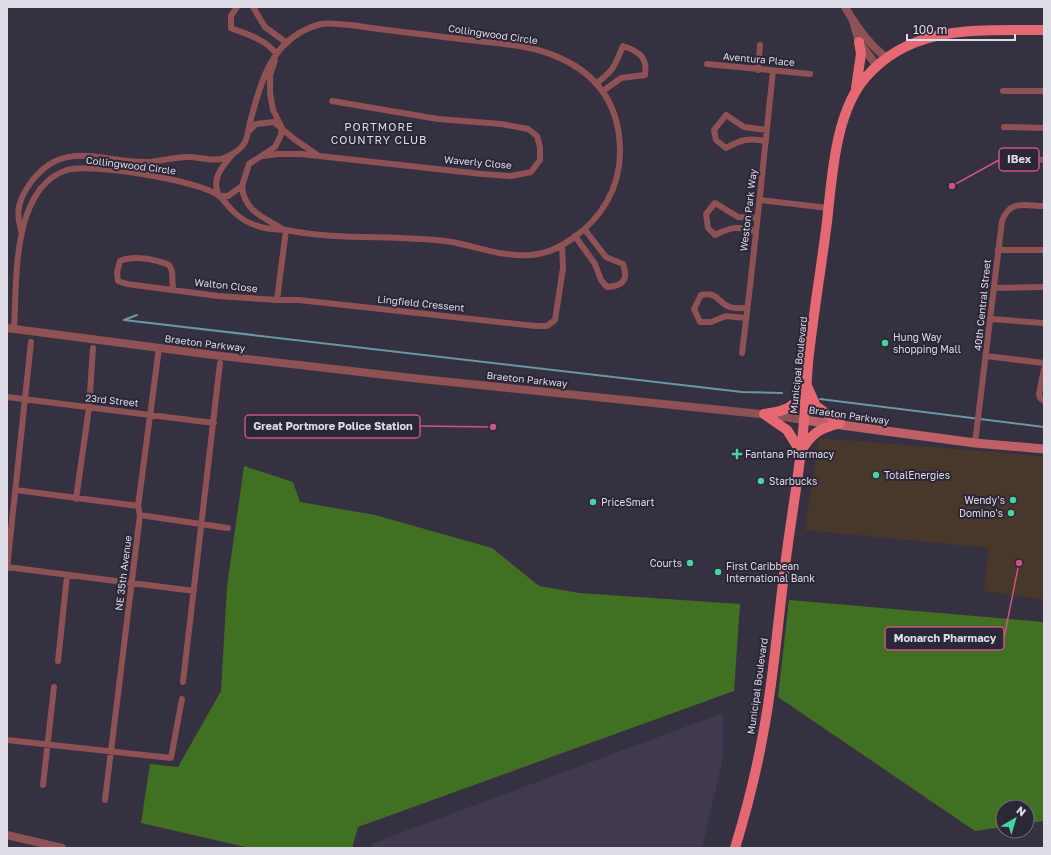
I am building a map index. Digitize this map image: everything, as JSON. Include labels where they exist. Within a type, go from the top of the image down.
[{"type":"main road","name":"Municipal Boulevard","points":[[734,848],[746,810],[764,729],[801,452],[807,386],[828,208],[839,140],[845,114],[856,90],[877,66],[887,58],[913,43],[946,33],[1044,30]]},
{"type":"main road","points":[[856,90],[862,54],[859,42]]},
{"type":"main road","points":[[764,414],[783,411],[792,407],[807,386]]},
{"type":"main road","points":[[807,386],[816,406],[840,423]]},
{"type":"main road","points":[[764,414],[787,430],[801,452],[814,433],[822,428],[840,423]]},
{"type":"main road","name":"Braeton Parkway","points":[[804,420],[840,423],[975,443],[1044,449]]},
{"type":"street","points":[[232,155],[219,171],[215,182],[219,196],[228,196],[242,186],[249,164],[275,147],[281,135],[282,128],[273,110],[270,93],[270,75],[276,53],[265,41],[231,28],[230,16],[237,7]]},
{"type":"street","points":[[253,7],[264,27],[287,43]]},
{"type":"street","points":[[845,7],[871,44],[887,58]]},
{"type":"street","points":[[853,20],[859,42],[877,66]]},
{"type":"street","name":"Collingwood Circle","points":[[322,24],[351,25],[537,49],[573,63],[598,83],[612,105],[620,132],[620,159],[616,181],[605,207],[585,230],[562,246],[535,255],[508,256],[451,242],[384,236],[345,238],[305,235],[286,230],[257,226],[236,214],[219,196],[200,187],[184,182],[105,170],[77,168],[58,174],[42,187],[34,197],[21,230],[17,211],[23,194],[38,174],[58,160],[82,155],[149,162],[174,157],[209,160],[232,155],[245,143],[266,70],[276,53],[296,33],[322,24]]},
{"type":"street","points":[[758,70],[760,45]]},
{"type":"street","points":[[598,83],[609,74],[617,64],[623,46],[633,50],[643,57],[646,67],[645,75],[621,78],[603,91]]},
{"type":"street","name":"Aventura Place","points":[[707,64],[810,74]]},
{"type":"street","name":"Weston Park Way","points":[[742,353],[773,71]]},
{"type":"street","points":[[1004,91],[1044,91]]},
{"type":"street","name":"Waverly Close","points":[[262,156],[278,154],[319,156],[511,176],[531,172],[540,160],[540,147],[536,136],[528,129],[501,124],[438,119],[332,102]]},
{"type":"street","points":[[766,141],[749,138],[726,148],[716,140],[714,130],[726,115],[744,127],[767,130]]},
{"type":"street","points":[[247,132],[256,124],[264,123],[274,122],[282,128]]},
{"type":"street","points":[[1004,127],[1044,128]]},
{"type":"street","name":"Waverly Close","points":[[282,128],[303,146],[319,156]]},
{"type":"street","points":[[1004,157],[1044,160]]},
{"type":"street","name":"Collingwood Circle","points":[[242,186],[242,193],[247,205],[271,223],[286,230]]},
{"type":"street","points":[[760,200],[828,208]]},
{"type":"street","points":[[755,231],[744,228],[730,227],[715,235],[708,228],[706,214],[715,203],[738,217],[757,218]]},
{"type":"street","name":"40th Central Street","points":[[975,443],[1002,221],[1008,208],[1014,205],[1044,206]]},
{"type":"street","points":[[10,328],[21,230]]},
{"type":"street","points":[[277,300],[286,230]]},
{"type":"street","points":[[576,236],[595,264],[600,280],[607,287],[618,286],[624,280],[625,271],[623,264],[606,257],[585,230]]},
{"type":"street","name":"Lingfield Cressent","points":[[277,300],[299,300],[547,326],[555,320],[558,305],[563,268],[562,246]]},
{"type":"street","points":[[998,250],[1044,250]]},
{"type":"street","name":"Walton Close","points":[[173,289],[172,271],[169,265],[159,261],[128,258],[120,261],[117,272],[118,281],[127,284],[218,296],[277,300]]},
{"type":"street","points":[[994,288],[1044,287]]},
{"type":"street","points":[[746,318],[726,316],[711,322],[700,322],[694,309],[701,295],[709,293],[717,296],[729,307],[747,308]]},
{"type":"street","points":[[991,319],[1044,323]]},
{"type":"street","name":"Braeton Parkway","points":[[10,328],[404,378],[764,414],[804,420]]},
{"type":"street","points":[[31,342],[7,568],[67,576],[132,582],[194,591]]},
{"type":"street","points":[[76,499],[89,408],[93,348]]},
{"type":"street","name":"NE 35th Avenue","points":[[105,800],[140,515],[138,506],[159,348]]},
{"type":"street","points":[[986,356],[1044,363]]},
{"type":"street","points":[[183,682],[203,524],[220,363]]},
{"type":"street","points":[[1044,368],[1039,394],[1040,398],[1044,401]]},
{"type":"street","name":"23rd Street","points":[[7,396],[89,408],[151,414],[214,423]]},
{"type":"street","points":[[16,490],[138,506]]},
{"type":"street","points":[[140,515],[228,528]]},
{"type":"street","points":[[58,661],[67,576]]},
{"type":"street","points":[[43,785],[54,687]]},
{"type":"street","points":[[7,740],[171,758],[182,699]]},
{"type":"street","points":[[7,835],[62,848]]},
{"type":"shaded area","points":[[819,438],[1044,456],[1044,600],[984,591],[989,548],[805,530]]},
{"type":"shaded area","points":[[723,713],[723,758],[702,848],[371,848],[373,843]]},
{"type":"green space","points":[[244,466],[293,482],[300,502],[375,515],[492,548],[539,586],[579,593],[740,604],[734,691],[358,827],[352,848],[250,848],[141,823],[150,764],[178,767],[221,691],[227,587]]},
{"type":"green space","points":[[789,600],[1044,622],[1044,821],[1035,822],[1035,799],[995,799],[995,828],[975,831],[778,697]]},
{"type":"waterway","points":[[137,315],[124,320],[742,392],[782,393]]},
{"type":"waterway","points":[[820,399],[1044,427]]},
{"type":"place","name":"IBex","points":[[952,186]]},
{"type":"place","name":"Hung Way shopping Mall","points":[[885,343]]},
{"type":"place","name":"Great Portmore Police Station","points":[[493,427]]},
{"type":"place","name":"Fantana Pharmacy","points":[[737,454]]},
{"type":"place","name":"TotalEnergies","points":[[876,475]]},
{"type":"place","name":"Starbucks","points":[[761,481]]},
{"type":"place","name":"Wendy's","points":[[1013,500]]},
{"type":"place","name":"PriceSmart","points":[[593,502]]},
{"type":"place","name":"Domino's","points":[[1011,513]]},
{"type":"place","name":"Courts","points":[[690,563]]},
{"type":"place","name":"Monarch Pharmacy","points":[[1019,563]]},
{"type":"place","name":"First Caribbean International Bank","points":[[718,572]]},
{"type":"district","name":"PORTMORE COUNTRY CLUB","points":[[379,132]]}]
